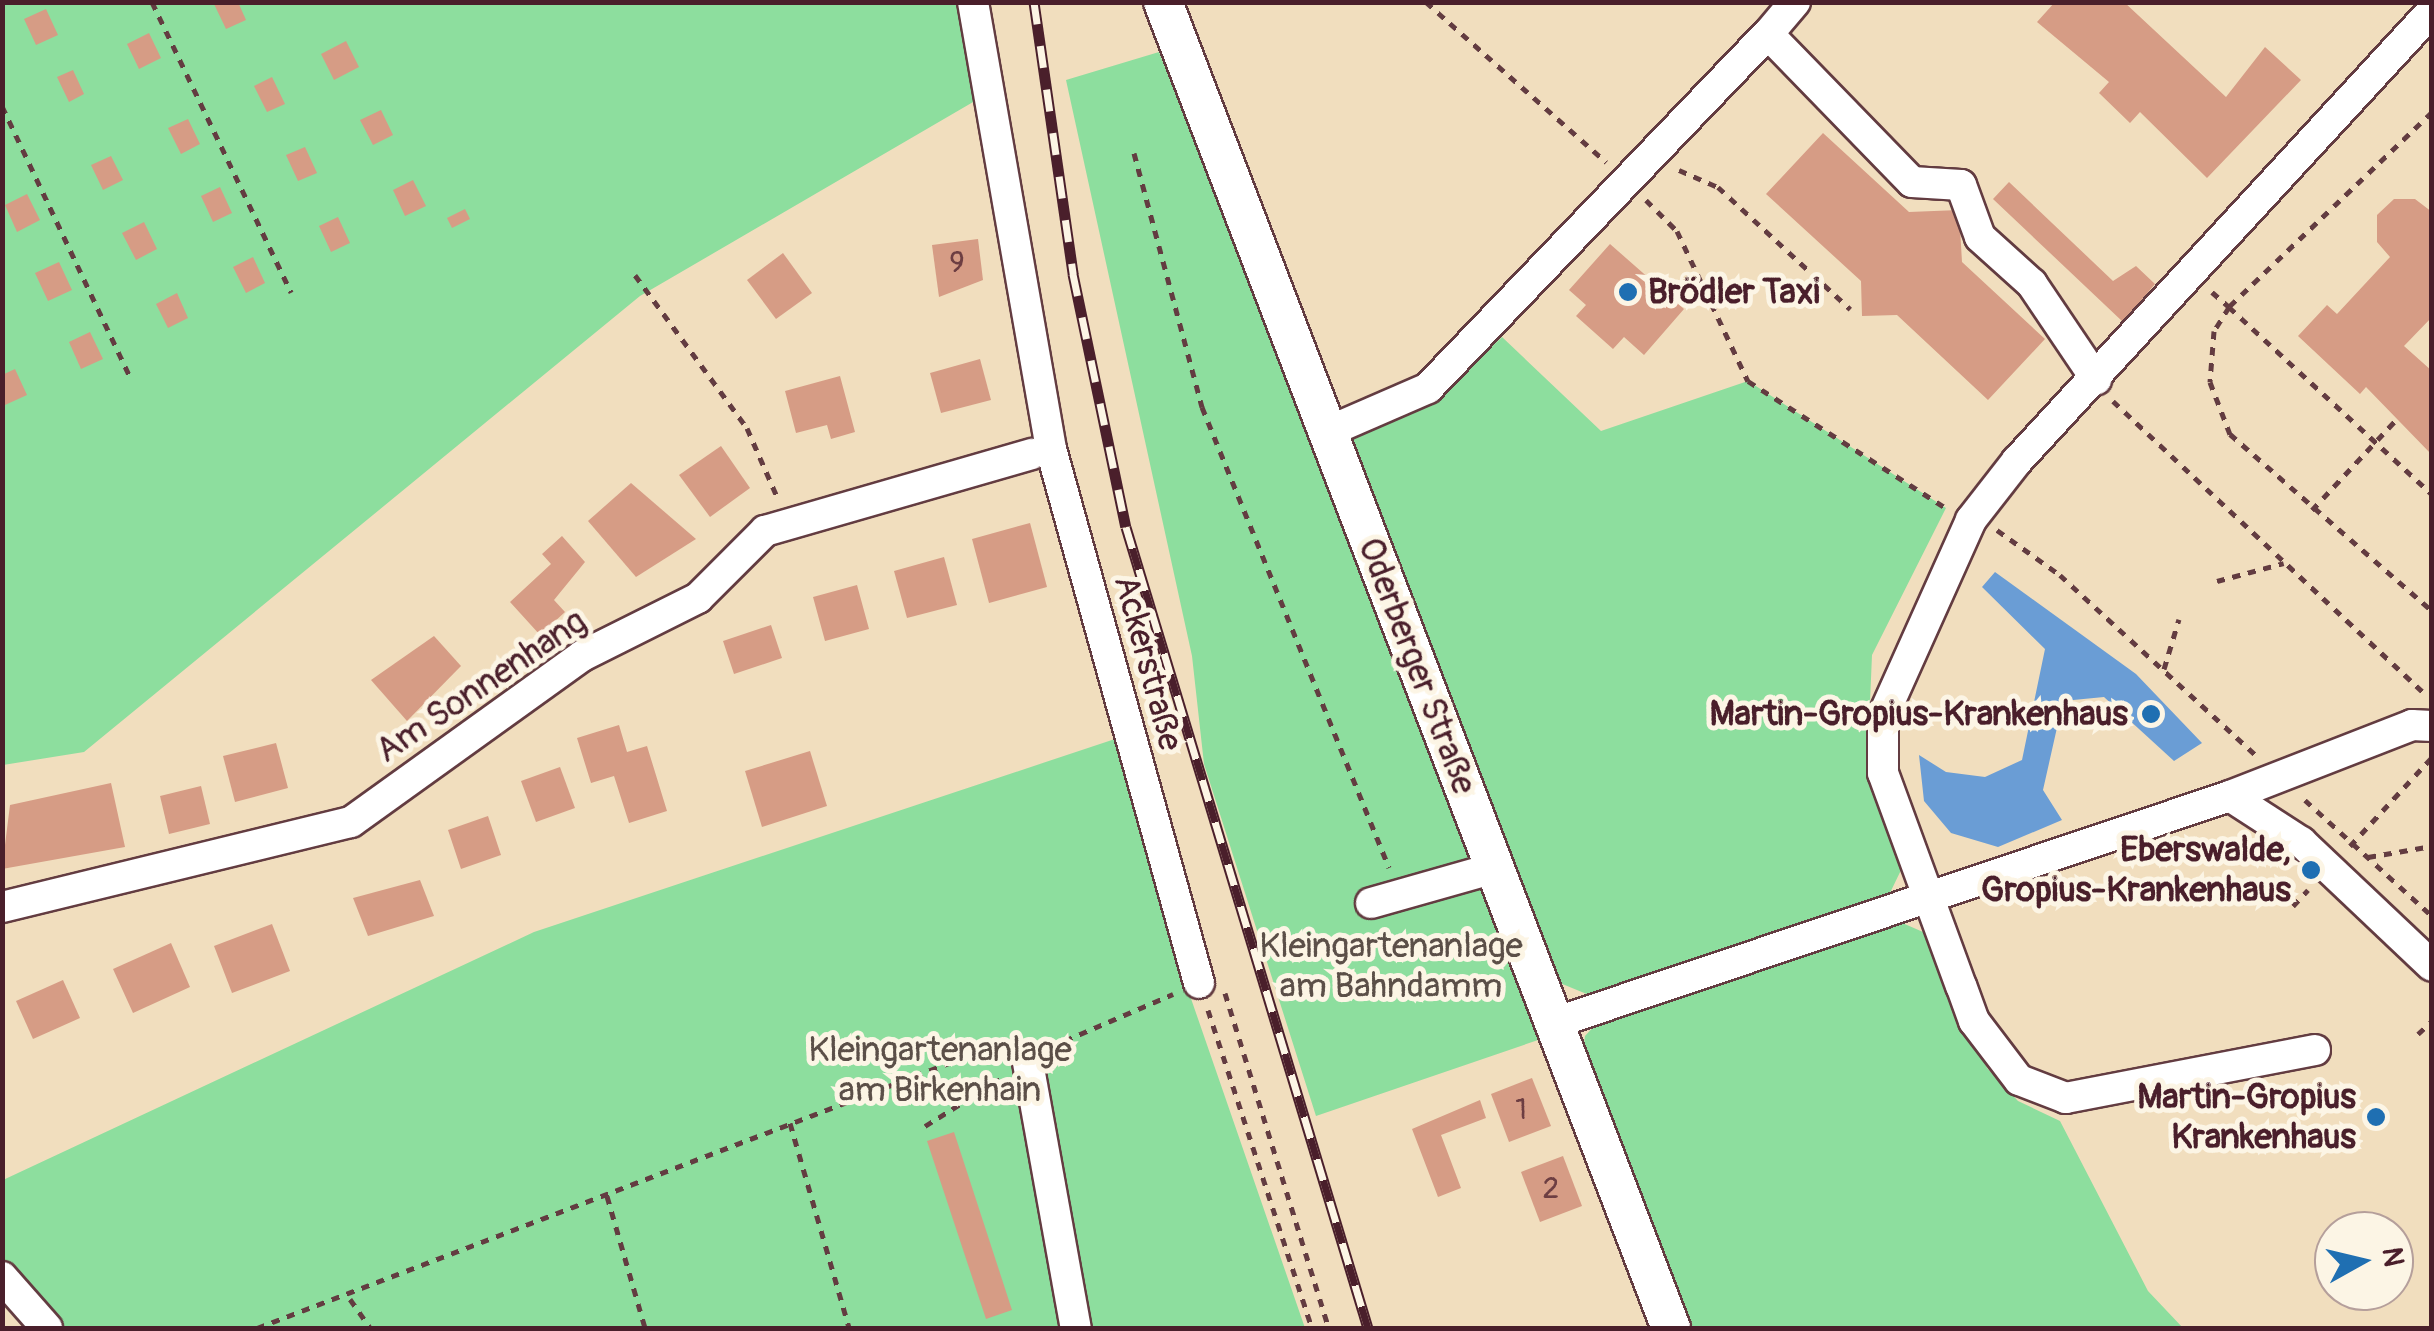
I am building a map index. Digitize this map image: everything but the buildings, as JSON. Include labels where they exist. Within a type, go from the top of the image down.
[{"type":"main road","name":"Oderberger Straße","points":[[1162,2],[1671,1328]]},
{"type":"street","name":"Ackerstraße","points":[[973,2],[1051,449],[1198,983]]},
{"type":"street","points":[[1327,432],[1428,388],[1512,292],[1653,160],[1795,2]]},
{"type":"street","points":[[2315,1050],[2066,1098],[2039,1093],[1974,1021],[1933,897],[1883,773],[1884,716],[1971,520],[2432,11]]},
{"type":"street","points":[[1768,34],[1912,182],[1961,185],[1980,237],[2032,284],[2096,379]]},
{"type":"street","name":"Am Sonnenhang","points":[[2,907],[351,822],[582,656],[698,598],[787,520],[1032,454]]},
{"type":"street","points":[[1554,1024],[2230,796],[2276,773],[2432,726]]},
{"type":"street","points":[[2230,796],[2301,842],[2432,966]]},
{"type":"street","points":[[1385,899],[1494,868]]},
{"type":"street","points":[[1027,1056],[1076,1328]]},
{"type":"street","points":[[2,1277],[47,1328]]},
{"type":"path","points":[[152,2],[290,292]]},
{"type":"path","points":[[1426,2],[1630,184],[1677,231],[1748,381],[2060,575],[2432,916]]},
{"type":"path","points":[[2,106],[130,377]]},
{"type":"path","points":[[2432,112],[2230,307],[2210,355],[2218,409],[2230,434],[2312,510],[2432,611]]},
{"type":"path","points":[[1134,153],[1202,408],[1385,899]]},
{"type":"path","points":[[1653,160],[1718,187],[1850,309]]},
{"type":"path","points":[[2190,274],[2432,494]]},
{"type":"path","points":[[634,275],[747,428],[787,520]]},
{"type":"path","points":[[2096,379],[2284,563],[2432,700]]},
{"type":"path","points":[[2312,510],[2395,422]]},
{"type":"path","points":[[2217,581],[2284,563]]},
{"type":"path","points":[[2163,670],[2179,619]]},
{"type":"path","points":[[2400,789],[2432,756]]},
{"type":"path","points":[[2368,857],[2432,846]]},
{"type":"path","points":[[924,1126],[1027,1056],[1198,983],[1312,1328]]},
{"type":"path","points":[[2418,1034],[2432,1021]]},
{"type":"path","points":[[257,1328],[350,1300],[790,1122],[988,1048],[1027,1056]]},
{"type":"path","points":[[790,1122],[850,1328]]},
{"type":"path","points":[[607,1196],[645,1328]]},
{"type":"path","points":[[350,1300],[370,1328]]},
{"type":"green space","points":[[3,3],[960,3],[980,98],[640,296],[84,752],[3,765]]},
{"type":"green space","name":"Kleingartenanlage am Bahndamm","points":[[1159,52],[1544,1038],[1316,1116],[1204,764],[1192,656],[1066,80]]},
{"type":"green space","points":[[1502,337],[1601,431],[1748,381],[1946,508],[1872,655],[1867,774],[1903,866],[1888,897],[1594,997],[1555,981],[1346,441],[1435,401]]},
{"type":"green space","name":"Kleingartenanlage am Birkenhain","points":[[1118,738],[1187,987],[1305,1328],[54,1328],[3,1259],[3,1180],[534,932]]},
{"type":"green space","points":[[1900,922],[1930,935],[1987,1068],[2018,1101],[2060,1121],[2148,1291],[2183,1328],[1683,1328],[1581,1068],[1585,1036],[1597,1023]]},
{"type":"water","points":[[1995,572],[2136,674],[2202,743],[2174,761],[2104,697],[2063,701],[2043,790],[2062,820],[1998,847],[1951,833],[1924,801],[1919,755],[1946,772],[1985,777],[2022,760],[2045,649],[1982,587]]},
{"type":"railway","points":[[1034,2],[1073,274],[1126,527],[1368,1328]]},
{"type":"place","name":"Brödler Taxi","points":[[1628,292]]},
{"type":"place","name":"Martin-Gropius-Krankenhaus","points":[[2151,714]]},
{"type":"place","name":"Eberswalde, Gropius-Krankenhaus","points":[[2311,870]]},
{"type":"place","name":"Martin-Gropius Krankenhaus","points":[[2376,1117]]}]
